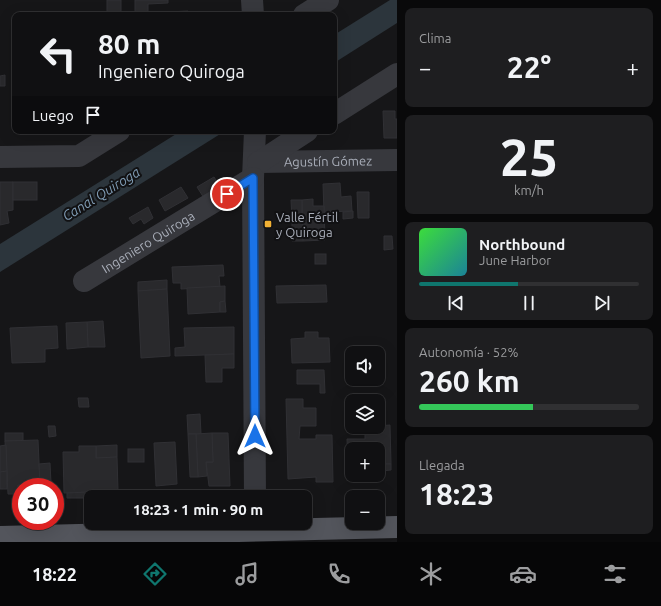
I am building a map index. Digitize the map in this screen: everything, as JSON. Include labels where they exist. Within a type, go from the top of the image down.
[{"type":"main road","points":[[312,527],[397,526]]},
{"type":"main road","points":[[0,537],[179,530]]},
{"type":"street","points":[[252,0],[253,12]]},
{"type":"street","points":[[309,12],[328,0]]},
{"type":"street","points":[[337,112],[397,74]]},
{"type":"street","points":[[0,157],[79,156],[114,134]]},
{"type":"street","points":[[254,134],[256,490]]},
{"type":"street","name":"Ingeniero Quiroga","points":[[84,281],[255,169],[303,134]]},
{"type":"street","name":"Agustín Gómez","points":[[255,169],[397,160]]},
{"type":"water","points":[[390,0],[397,0],[397,23],[337,61],[337,33]]},
{"type":"water","name":"Canal Quiroga","points":[[176,134],[220,134],[0,272],[0,244]]},
{"type":"building","points":[[107,0],[121,0],[121,12],[107,12]]},
{"type":"building","points":[[135,0],[168,0],[168,3],[148,4],[148,12],[135,12]]},
{"type":"building","points":[[5,75],[5,86],[0,86],[0,76]]},
{"type":"building","points":[[383,111],[395,111],[395,119],[397,119],[397,138],[384,138]]},
{"type":"building","points":[[214,177],[221,188],[204,198],[197,187]]},
{"type":"building","points":[[0,182],[13,182],[13,210],[7,211],[9,223],[0,225]]},
{"type":"building","points":[[13,182],[37,182],[37,200],[13,200]]},
{"type":"building","points":[[340,183],[341,197],[351,196],[352,211],[324,212],[323,184]]},
{"type":"building","points":[[181,187],[188,198],[165,211],[159,200]]},
{"type":"building","points":[[357,192],[369,192],[369,218],[358,218]]},
{"type":"building","points":[[313,199],[313,206],[324,206],[325,240],[303,241],[302,200]]},
{"type":"building","points":[[291,200],[302,200],[302,219],[292,219]]},
{"type":"building","points":[[148,207],[153,218],[144,224],[141,219],[133,224],[129,218]]},
{"type":"building","points":[[353,211],[353,218],[343,219],[343,212]]},
{"type":"building","points":[[292,219],[302,219],[303,241],[292,241]]},
{"type":"building","points":[[384,236],[392,236],[393,249],[384,250]]},
{"type":"building","points":[[315,254],[326,254],[326,264],[315,264]]},
{"type":"building","points":[[223,265],[224,276],[219,276],[220,287],[181,289],[181,283],[173,283],[172,267]]},
{"type":"building","points":[[167,280],[167,289],[138,291],[138,282]]},
{"type":"building","points":[[326,285],[327,302],[277,303],[276,286]]},
{"type":"building","points":[[225,286],[225,301],[220,302],[220,312],[188,314],[187,288]]},
{"type":"building","points":[[167,289],[170,356],[141,358],[138,291]]},
{"type":"building","points":[[225,301],[226,312],[220,312],[220,302]]},
{"type":"building","points":[[103,321],[105,347],[88,347],[87,322]]},
{"type":"building","points":[[87,322],[88,347],[67,349],[66,323]]},
{"type":"building","points":[[57,326],[58,348],[45,349],[45,362],[12,363],[10,328]]},
{"type":"building","points":[[234,327],[234,354],[175,356],[175,348],[185,347],[184,328]]},
{"type":"building","points":[[305,332],[318,332],[318,338],[329,338],[330,362],[292,363],[291,339],[305,338]]},
{"type":"building","points":[[234,354],[234,368],[222,368],[222,382],[206,382],[205,355]]},
{"type":"building","points":[[297,370],[324,370],[325,393],[320,393],[320,384],[297,384]]},
{"type":"building","points":[[78,398],[88,398],[89,407],[79,407]]},
{"type":"building","points":[[286,399],[303,399],[303,408],[316,408],[316,426],[300,426],[299,439],[316,439],[316,435],[332,435],[333,482],[316,482],[316,477],[288,479]]},
{"type":"building","points":[[200,414],[201,434],[188,434],[187,415]]},
{"type":"building","points":[[385,425],[390,425],[391,464],[385,464],[385,442],[347,442],[347,439],[365,439],[365,434],[385,434]]},
{"type":"building","points":[[48,426],[55,426],[56,436],[49,437]]},
{"type":"building","points":[[5,433],[23,433],[23,441],[5,441]]},
{"type":"building","points":[[212,433],[228,433],[230,486],[209,486],[206,462],[213,462]]},
{"type":"building","points":[[212,433],[213,462],[206,462],[207,476],[198,477],[196,434]]},
{"type":"building","points":[[188,434],[196,434],[198,477],[190,477]]},
{"type":"building","points":[[38,440],[40,478],[12,478],[12,494],[8,494],[5,441]]},
{"type":"building","points":[[175,442],[177,484],[156,486],[154,443]]},
{"type":"building","points":[[6,445],[7,471],[0,472],[0,446]]},
{"type":"building","points":[[117,445],[117,457],[96,458],[96,446]]},
{"type":"building","points":[[79,446],[96,446],[96,458],[117,457],[118,490],[84,490],[84,492],[64,493],[63,452],[79,452]]},
{"type":"building","points":[[128,449],[144,449],[144,462],[128,462]]},
{"type":"building","points":[[50,463],[51,478],[40,478],[39,464]]},
{"type":"building","points":[[385,464],[391,464],[391,470],[385,471]]},
{"type":"building","points":[[7,471],[7,489],[0,489],[0,472]]},
{"type":"building","points":[[84,492],[84,498],[67,498],[67,493]]},
{"type":"place","name":"Valle Fértil y Quiroga","points":[[268,224]]},
{"type":"route","points":[[227,194],[253,178],[255,436]]}]
